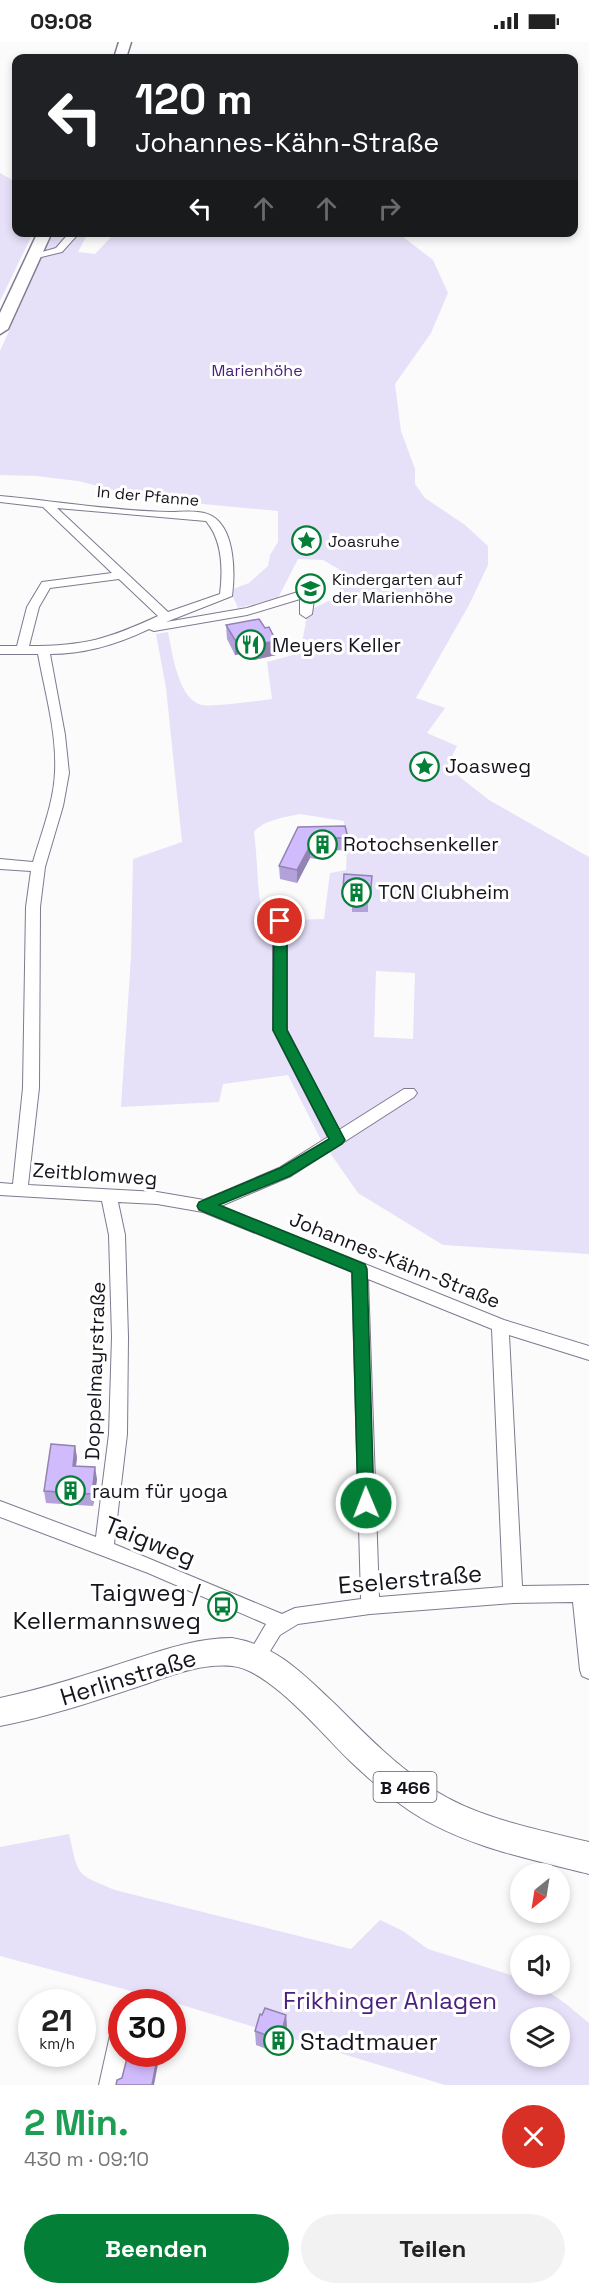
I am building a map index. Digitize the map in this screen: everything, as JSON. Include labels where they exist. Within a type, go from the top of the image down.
[{"type":"main road","points":[[0,329],[42,237]]},
{"type":"main road","name":"Herlinstraße","points":[[0,1712],[56,1698],[183,1658],[205,1653],[233,1652],[255,1658],[280,1673],[396,1781],[437,1809],[460,1820],[536,1845],[589,1858]]},
{"type":"street","points":[[33,256],[59,250],[71,237]]},
{"type":"street","name":"In der Pfanne","points":[[0,499],[152,514],[201,516],[210,519],[217,527],[229,572],[226,596],[166,616],[137,630],[91,646],[43,650],[0,650]]},
{"type":"street","points":[[46,503],[70,530],[124,575],[166,616]]},
{"type":"street","points":[[22,650],[29,620],[41,590],[46,585],[124,575]]},
{"type":"street","points":[[137,630],[214,620],[255,611],[301,595],[308,599],[306,614]]},
{"type":"street","points":[[20,1191],[31,1088],[33,907],[38,867],[56,806],[62,774],[59,735],[43,650]]},
{"type":"street","points":[[0,864],[38,867]]},
{"type":"street","points":[[280,921],[280,1030],[338,1140]]},
{"type":"street","points":[[205,1206],[285,1172],[409,1093]]},
{"type":"street","name":"Zeitblomweg","points":[[0,1189],[188,1201]]},
{"type":"street","name":"Doppelmayrstraße","points":[[105,1548],[118,1434],[120,1337],[117,1235],[109,1196]]},
{"type":"street","name":"Johannes-Kähn-Straße","points":[[188,1201],[500,1325],[589,1353]]},
{"type":"street","points":[[360,1269],[370,1606]]},
{"type":"street","points":[[500,1325],[513,1595]]},
{"type":"street","name":"Taigweg","points":[[0,1509],[105,1548],[281,1622]]},
{"type":"street","points":[[585,1594],[589,1670]]},
{"type":"street","name":"Eselerstraße","points":[[281,1622],[295,1616],[370,1606],[513,1595],[585,1594]]},
{"type":"street","points":[[255,1658],[269,1633],[281,1622]]},
{"type":"street","points":[[110,2085],[114,2067]]},
{"type":"green space","points":[[0,173],[12,180],[12,237],[31,237],[0,301]]},
{"type":"green space","name":"Marienhöhe","points":[[51,237],[86,237],[78,252],[95,254],[111,237],[403,237],[433,260],[448,293],[431,333],[395,384],[401,431],[415,469],[415,484],[425,498],[465,525],[488,546],[488,565],[469,605],[416,698],[445,708],[427,733],[457,746],[447,767],[489,800],[589,857],[589,1254],[443,1245],[358,1193],[321,1140],[288,1075],[223,1084],[219,1102],[121,1107],[131,957],[133,859],[182,842],[166,688],[156,634],[168,632],[174,662],[182,685],[194,701],[202,705],[216,705],[272,699],[267,662],[300,653],[308,611],[335,598],[344,578],[344,572],[323,560],[298,559],[278,598],[238,608],[230,590],[249,583],[268,566],[270,555],[278,542],[278,511],[149,499],[78,481],[0,475],[0,351]],"holes":[[[300,814],[344,821],[347,850],[346,870],[330,873],[324,919],[263,921],[254,832],[269,822]],[[376,971],[415,973],[413,1039],[374,1037]]]},
{"type":"green space","name":"Frikhinger Anlagen","points":[[69,1834],[77,1866],[81,1872],[92,1880],[115,1890],[351,1949],[380,1920],[403,1931],[428,1949],[510,1975],[510,1995],[553,1995],[570,2007],[510,2007],[510,2067],[570,2067],[570,2007],[589,2023],[589,2085],[445,2085],[186,2006],[186,1989],[123,1989],[0,1956],[0,1847]]},
{"type":"building","points":[[259,619],[265,628],[269,627],[276,641],[254,645],[249,637],[235,640],[226,625]]},
{"type":"building","points":[[345,826],[348,838],[319,838],[316,847],[310,846],[297,870],[279,866],[298,827]]},
{"type":"building","points":[[344,874],[372,876],[368,902],[352,902],[353,891],[343,889]]},
{"type":"building","points":[[51,1444],[75,1446],[73,1466],[95,1467],[92,1494],[44,1491]]},
{"type":"building","points":[[265,2008],[286,2015],[280,2040],[255,2031],[260,2014],[262,2015]]},
{"type":"building","points":[[125,2067],[155,2067],[152,2085],[116,2085],[117,2080],[122,2078]]},
{"type":"place","name":"Joasruhe","points":[[307,541]]},
{"type":"place","name":"Kindergarten auf der Marienhöhe","points":[[311,588]]},
{"type":"place","name":"Meyers Keller","points":[[251,645]]},
{"type":"place","name":"Joasweg","points":[[424,766]]},
{"type":"place","name":"Rotochsenkeller","points":[[322,844]]},
{"type":"place","name":"TCN Clubheim","points":[[357,892]]},
{"type":"place","name":"raum für yoga","points":[[71,1491]]},
{"type":"place","name":"Taigweg / Kellermannsweg","points":[[222,1606]]},
{"type":"place","name":"Stadtmauer","points":[[279,2041]]},
{"type":"route","points":[[280,921],[280,1030],[338,1140],[285,1172],[205,1206],[360,1269],[366,1503]]}]
